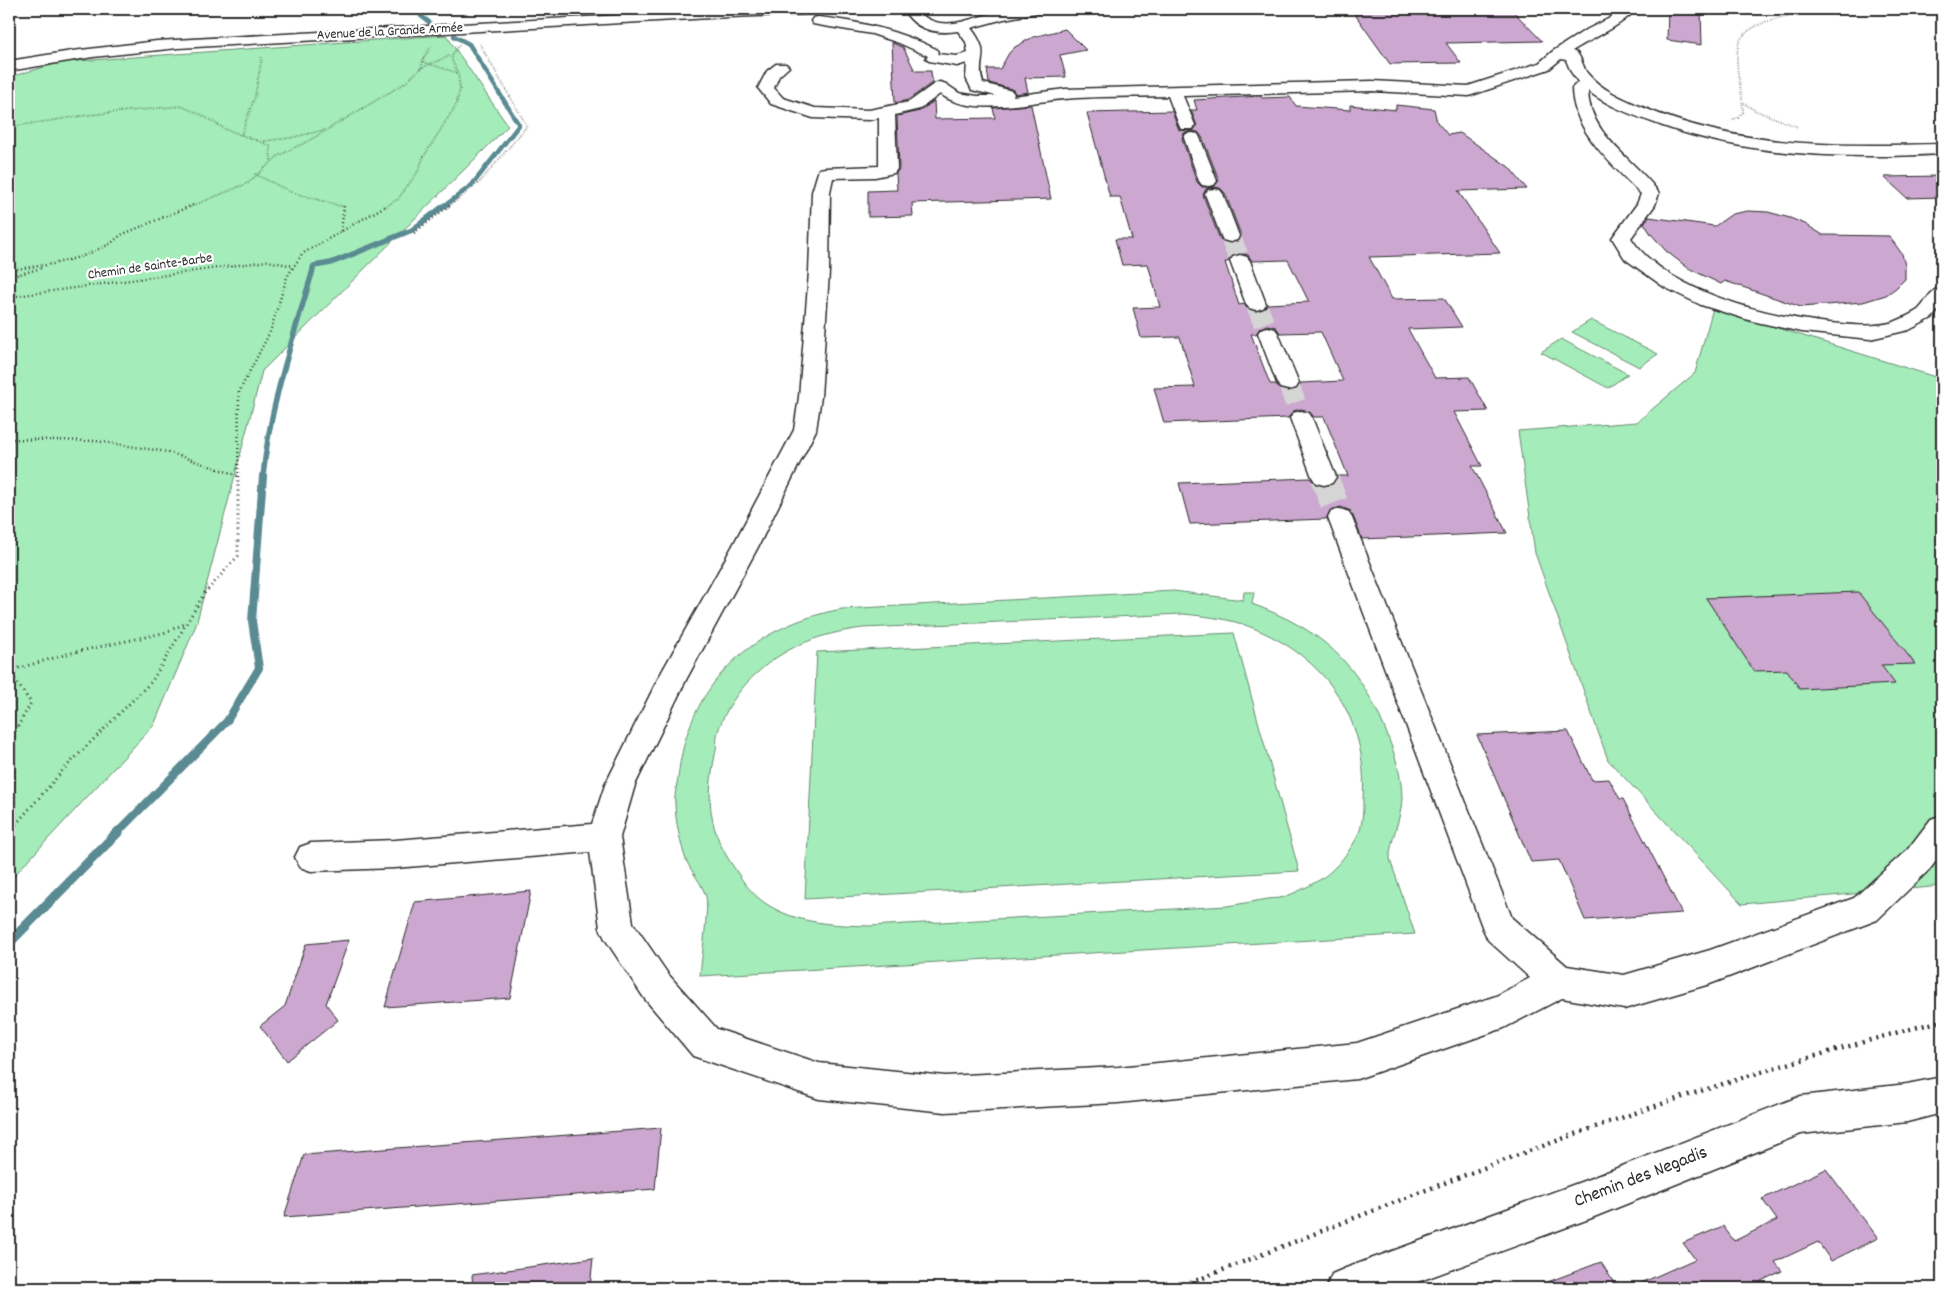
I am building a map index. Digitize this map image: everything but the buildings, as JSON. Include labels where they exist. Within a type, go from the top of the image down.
[{"type":"street","points":[[900,16],[916,14],[939,27],[963,27],[984,15],[1036,9]]},
{"type":"street","points":[[963,27],[972,39],[976,51],[973,81],[978,88],[1019,96],[1372,86],[1469,91],[1544,66],[1558,54],[1615,20],[1628,9]]},
{"type":"street","name":"Avenue de la Grande Armée","points":[[9,66],[66,55],[124,48],[730,11],[852,10]]},
{"type":"street","points":[[730,11],[850,24],[886,32],[937,67],[954,97],[977,101],[1011,101],[1065,94]]},
{"type":"street","points":[[781,67],[772,74],[766,88],[777,101],[813,113],[869,115],[914,106],[937,67],[939,27]]},
{"type":"street","points":[[1558,54],[1572,56],[1580,76],[1596,89],[1634,110],[1705,135],[1759,146],[1798,150],[1854,153],[1942,149]]},
{"type":"street","points":[[937,67],[957,61],[974,64]]},
{"type":"street","points":[[1588,82],[1580,88],[1579,93],[1581,103],[1594,128],[1604,145],[1650,193],[1646,205],[1621,238],[1632,254],[1672,283],[1708,301],[1760,317],[1802,326],[1870,333],[1902,326],[1925,314],[1942,293]]},
{"type":"street","points":[[1174,92],[1230,236]]},
{"type":"street","points":[[887,112],[888,169],[875,172],[825,173],[821,192],[818,281],[810,397],[805,430],[736,564],[674,675],[624,776],[604,836],[617,928],[656,986],[706,1043],[819,1081],[944,1094],[1118,1085],[1357,1061],[1504,1011],[1559,981]]},
{"type":"street","points":[[1904,151],[1942,143]]},
{"type":"street","points":[[1240,261],[1256,304]]},
{"type":"street","points":[[1268,334],[1288,383]]},
{"type":"street","points":[[1301,418],[1324,477]]},
{"type":"street","points":[[1340,518],[1500,929],[1559,981],[1624,992],[1710,967],[1865,909],[1919,859],[1942,829]]},
{"type":"street","points":[[311,857],[396,854],[604,836]]},
{"type":"street","name":"Chemin des Negadis","points":[[1346,1288],[1589,1199],[1801,1115],[1907,1103],[1942,1095]]},
{"type":"path","points":[[1705,135],[1711,125],[1738,118],[1743,112],[1744,102],[1738,83],[1737,66],[1740,39],[1749,30],[1783,17],[1848,9]]},
{"type":"path","points":[[9,832],[66,767],[152,682],[204,594],[238,556],[239,392],[270,332],[287,277],[302,254],[398,199],[419,170],[423,158],[456,105],[460,89],[458,73],[452,61],[452,55],[470,28]]},
{"type":"path","points":[[421,68],[433,45],[470,28]]},
{"type":"path","points":[[414,233],[480,182],[527,126],[470,28]]},
{"type":"path","points":[[241,135],[256,96],[265,39]]},
{"type":"path","points":[[9,277],[54,265],[112,244],[121,235],[248,183],[255,174],[271,161],[404,83],[421,68],[452,55]]},
{"type":"path","points":[[423,62],[458,73]]},
{"type":"path","points":[[9,127],[88,115],[181,106],[202,115],[224,129],[270,145],[271,161]]},
{"type":"path","points":[[261,142],[290,138],[330,128]]},
{"type":"path","points":[[255,174],[291,192],[344,206],[341,232]]},
{"type":"path","name":"Chemin de Sainte-Barbe","points":[[9,297],[267,261],[294,266]]},
{"type":"path","points":[[9,270],[54,265]]},
{"type":"path","points":[[9,439],[96,441],[159,450],[239,476]]},
{"type":"path","points":[[9,742],[31,703],[9,671],[70,653],[163,633],[187,623]]},
{"type":"path","points":[[14,732],[14,826]]},
{"type":"path","points":[[9,824],[14,826]]},
{"type":"path","points":[[1177,1288],[1599,1124],[1766,1069],[1875,1039],[1900,1030],[1942,1021]]},
{"type":"green space","points":[[446,35],[508,126],[262,371],[196,625],[154,725],[9,881],[9,77],[63,62]]},
{"type":"green space","points":[[1713,308],[1942,379],[1942,886],[1742,904],[1608,760],[1535,553],[1518,431],[1637,422],[1695,373]]},
{"type":"green space","points":[[1591,320],[1658,354],[1639,367],[1572,332]]},
{"type":"green space","points":[[1561,339],[1628,374],[1608,388],[1541,352]]},
{"type":"green space","points":[[1174,591],[1243,600],[1244,592],[1254,592],[1252,604],[1298,625],[1334,650],[1349,666],[1374,705],[1385,729],[1401,781],[1402,799],[1400,813],[1391,845],[1390,858],[1415,934],[700,976],[707,903],[702,887],[686,860],[675,810],[679,770],[686,738],[697,710],[713,684],[732,662],[755,644],[782,628],[811,617],[842,609]],"holes":[[[1183,614],[1242,624],[1270,636],[1295,651],[1317,669],[1334,690],[1348,714],[1358,740],[1363,768],[1363,812],[1360,829],[1353,845],[1338,864],[1321,879],[1307,887],[1281,898],[1227,906],[870,926],[843,925],[802,919],[777,910],[765,903],[748,888],[726,855],[714,828],[710,800],[712,771],[719,727],[732,701],[751,679],[769,663],[793,648],[820,637],[863,628]]]},
{"type":"green space","points":[[1234,633],[1299,871],[805,899],[817,652]]},
{"type":"waterway","points":[[419,9],[421,16],[429,22]]},
{"type":"waterway","points":[[443,207],[472,185],[519,125],[469,44],[454,36]]},
{"type":"waterway","points":[[313,268],[314,266],[331,263],[412,230],[445,205]]},
{"type":"waterway","points":[[263,477],[276,399],[313,270]]},
{"type":"waterway","points":[[118,832],[227,721],[259,668],[252,621],[263,476]]},
{"type":"waterway","points":[[9,943],[119,831]]},
{"type":"tunnel","points":[[1230,236],[1240,261]]},
{"type":"tunnel","points":[[1256,304],[1268,333]]},
{"type":"tunnel","points":[[1288,383],[1301,418]]},
{"type":"tunnel","points":[[1324,477],[1340,518]]}]
